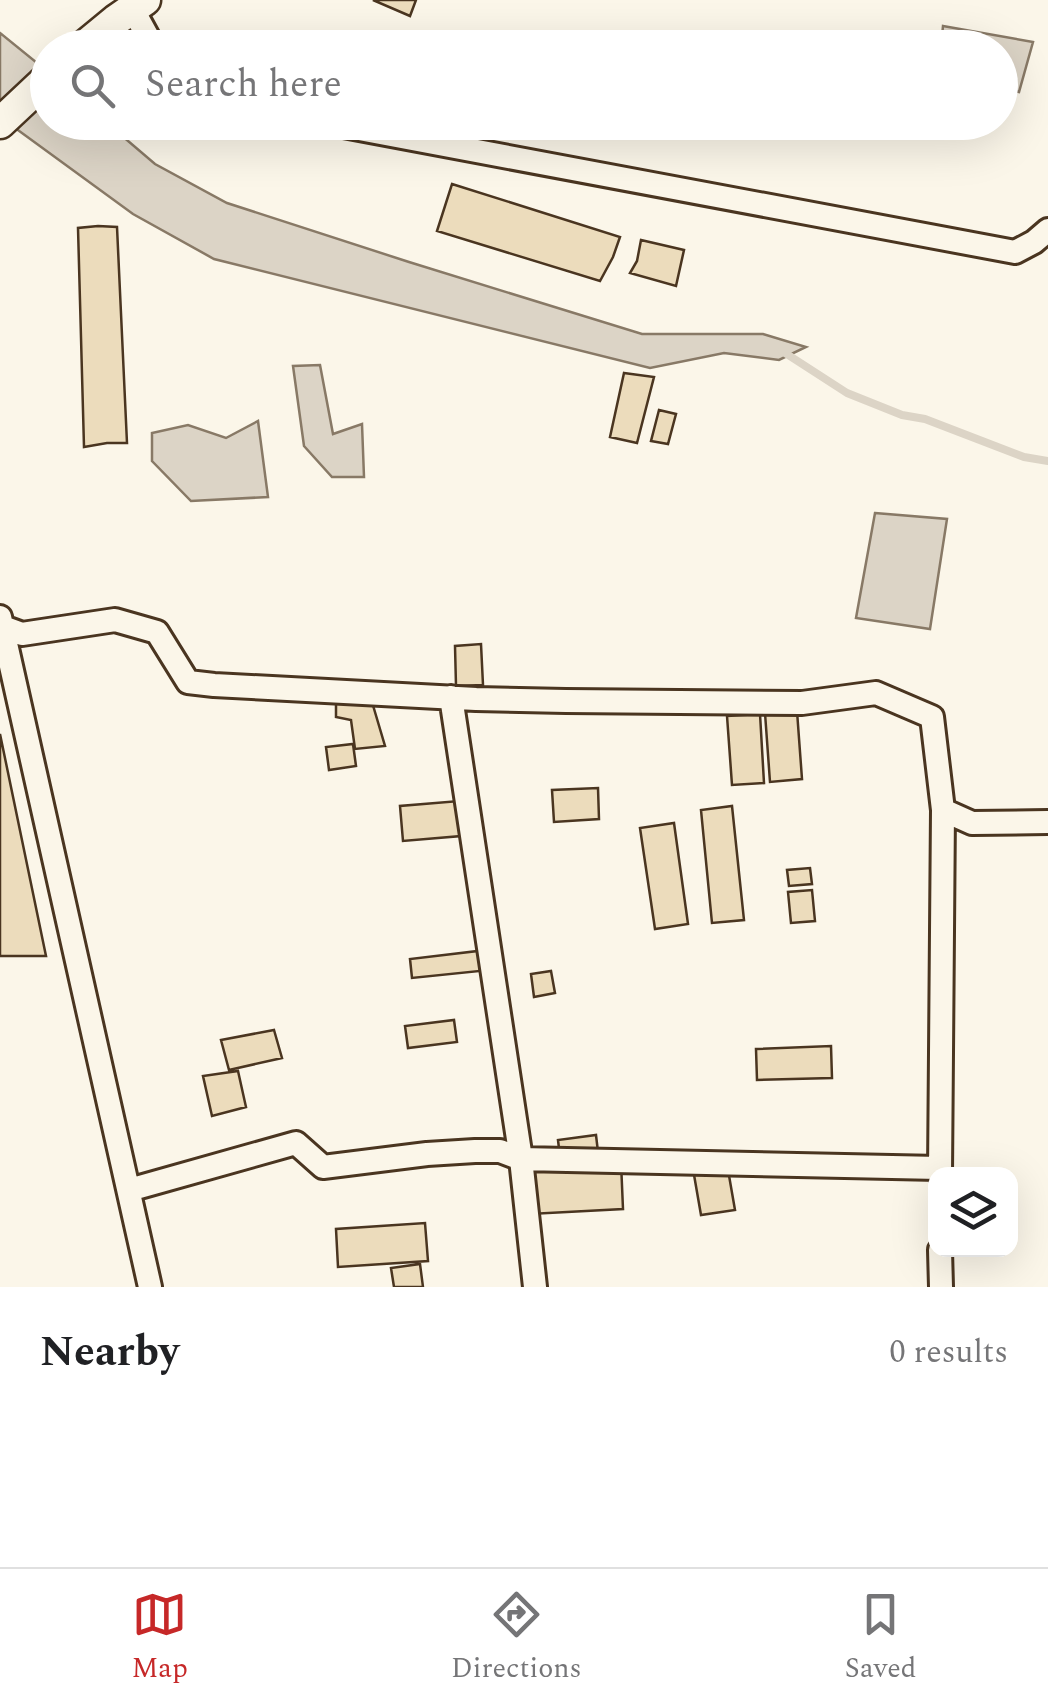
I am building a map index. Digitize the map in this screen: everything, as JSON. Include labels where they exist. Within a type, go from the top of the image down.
[{"type":"main road","points":[[105,30],[131,9]]},
{"type":"main road","points":[[0,123],[30,95]]},
{"type":"street","points":[[418,140],[1015,252],[1048,230]]},
{"type":"street","points":[[1,621],[22,634],[115,620],[157,632],[188,682],[548,701],[802,702],[876,692],[932,717],[943,810],[940,1167]]},
{"type":"street","points":[[1,621],[150,1287]]},
{"type":"street","points":[[451,698],[521,1159],[535,1287]]},
{"type":"street","points":[[943,810],[972,823],[1048,822]]},
{"type":"street","points":[[128,1190],[296,1143],[323,1167],[427,1154],[500,1151],[521,1159],[928,1171]]},
{"type":"street","points":[[940,1257],[940,1287]]},
{"type":"shaded area","points":[[0,33],[30,57],[30,139],[0,117]]},
{"type":"shaded area","points":[[1018,39],[1033,42],[1018,92]]},
{"type":"shaded area","points":[[32,140],[127,140],[155,164],[227,203],[642,334],[763,334],[806,347],[779,360],[724,353],[650,368],[214,259],[133,214]]},
{"type":"shaded area","points":[[320,365],[333,434],[362,424],[364,477],[332,477],[304,446],[293,366]]},
{"type":"shaded area","points":[[258,421],[268,497],[191,501],[152,461],[152,433],[188,425],[226,438]]},
{"type":"shaded area","points":[[875,513],[947,519],[930,629],[856,618]]},
{"type":"building","points":[[373,0],[416,0],[410,16]]},
{"type":"building","points":[[452,184],[620,237],[600,281],[437,231]]},
{"type":"building","points":[[117,227],[127,443],[84,447],[78,228]]},
{"type":"building","points":[[641,240],[684,250],[676,286],[630,273]]},
{"type":"building","points":[[624,373],[654,377],[637,443],[610,437]]},
{"type":"building","points":[[659,410],[676,414],[668,444],[651,441]]},
{"type":"building","points":[[481,644],[483,685],[456,686],[455,646]]},
{"type":"building","points":[[336,696],[372,702],[385,746],[355,749],[351,720],[336,717]]},
{"type":"building","points":[[797,711],[802,779],[770,782],[765,713]]},
{"type":"building","points":[[760,714],[764,783],[732,785],[727,716]]},
{"type":"building","points":[[0,734],[46,956],[0,956]]},
{"type":"building","points":[[353,744],[356,766],[329,770],[326,747]]},
{"type":"building","points":[[598,788],[599,819],[554,822],[552,790]]},
{"type":"building","points":[[459,801],[461,836],[403,841],[400,806]]},
{"type":"building","points":[[732,806],[744,920],[712,923],[701,810]]},
{"type":"building","points":[[674,823],[688,924],[655,929],[640,828]]},
{"type":"building","points":[[810,868],[812,884],[789,886],[787,870]]},
{"type":"building","points":[[812,890],[815,921],[791,923],[788,892]]},
{"type":"building","points":[[478,951],[480,971],[412,978],[410,959]]},
{"type":"building","points":[[551,971],[555,993],[534,997],[531,974]]},
{"type":"building","points":[[454,1020],[457,1042],[408,1048],[405,1026]]},
{"type":"building","points":[[274,1030],[282,1058],[229,1070],[221,1040]]},
{"type":"building","points":[[831,1046],[832,1078],[757,1080],[756,1049]]},
{"type":"building","points":[[238,1071],[246,1107],[212,1116],[203,1076]]},
{"type":"building","points":[[596,1135],[598,1152],[560,1157],[558,1140]]},
{"type":"building","points":[[621,1162],[623,1209],[530,1214],[528,1166]]},
{"type":"building","points":[[727,1164],[735,1210],[701,1215],[693,1169]]},
{"type":"building","points":[[425,1223],[428,1261],[338,1267],[336,1229]]},
{"type":"building","points":[[420,1264],[423,1287],[394,1287],[391,1268]]},
{"type":"waterway","points":[[782,351],[847,393],[1024,457],[1048,461]]}]
